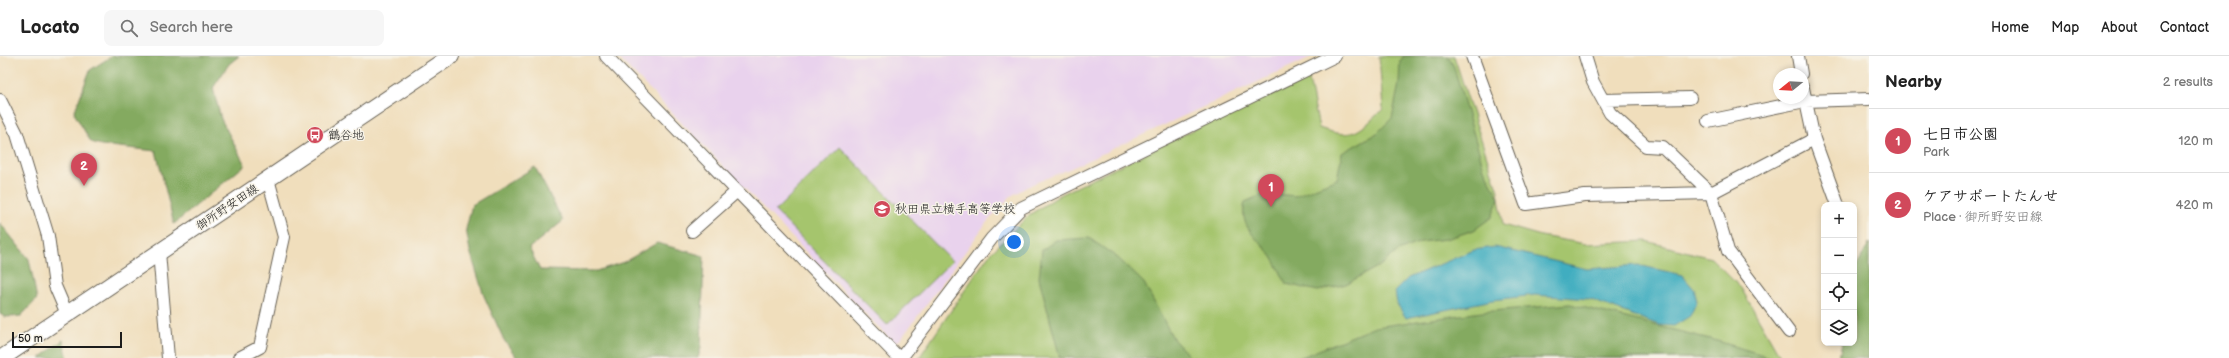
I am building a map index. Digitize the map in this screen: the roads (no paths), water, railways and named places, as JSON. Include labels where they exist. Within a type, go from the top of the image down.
[{"type":"main road","name":"御所野安田線","points":[[2,358],[451,56]]},
{"type":"street","points":[[606,56],[900,358],[992,238],[1021,208],[1335,56]]},
{"type":"street","points":[[1472,56],[1526,204],[1585,196],[1711,193],[1814,139]]},
{"type":"street","points":[[1584,56],[1593,82],[1610,113],[1646,146],[1663,147],[1711,193],[1728,250],[1788,332]]},
{"type":"street","points":[[1798,56],[1800,68]]},
{"type":"street","points":[[1602,100],[1690,98]]},
{"type":"street","points":[[0,100],[19,142],[48,236],[55,286],[68,314]]},
{"type":"street","points":[[1809,101],[1869,100]]},
{"type":"street","points":[[1708,121],[1790,104]]},
{"type":"street","points":[[1806,104],[1814,139],[1837,202]]},
{"type":"street","points":[[239,358],[260,348],[284,237],[268,179]]},
{"type":"street","points":[[692,231],[737,191]]},
{"type":"street","points":[[159,252],[168,358]]},
{"type":"water","points":[[1495,247],[1587,269],[1638,265],[1682,275],[1694,289],[1697,301],[1690,316],[1674,326],[1659,325],[1589,299],[1535,295],[1493,300],[1406,318],[1397,304],[1395,291],[1408,278],[1474,250]]},
{"type":"place","name":"鶴谷地","points":[[315,135]]},
{"type":"place","name":"ケアサポートたんせ","points":[[84,186]]},
{"type":"place","name":"七日市公園","points":[[1271,207]]},
{"type":"place","name":"秋田県立横手高等学校","points":[[882,209]]}]
